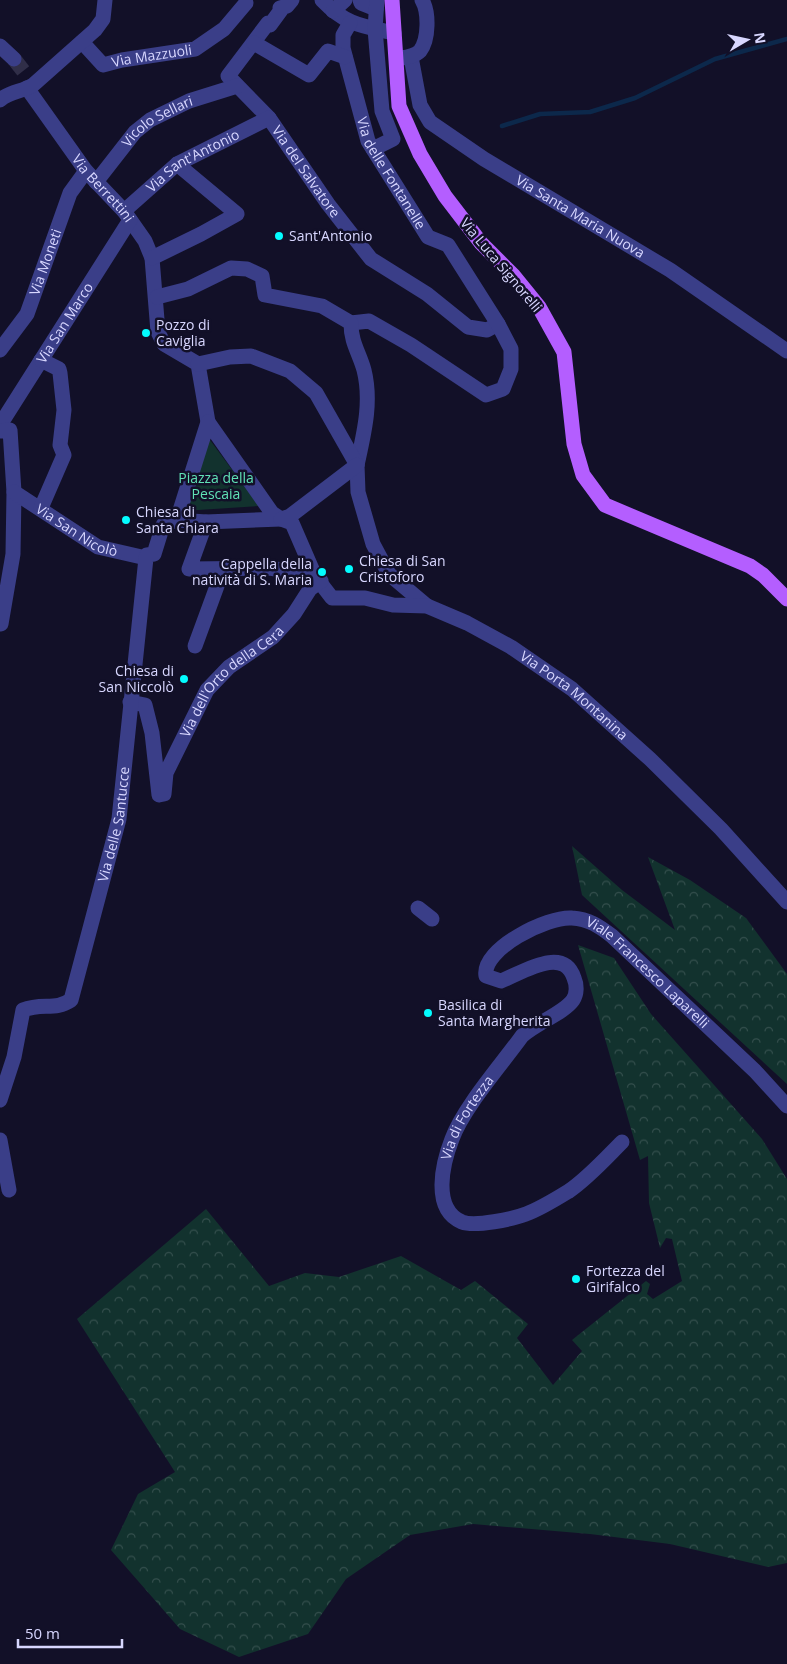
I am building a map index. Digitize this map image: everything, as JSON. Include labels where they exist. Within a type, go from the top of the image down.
[{"type":"main road","name":"Via Luca Signorelli","points":[[392,0],[399,106],[420,154],[445,196],[481,243],[513,275],[539,307],[564,352],[574,444],[583,475],[605,505],[750,566],[763,575],[787,599]]},
{"type":"street","points":[[0,100],[8,92],[29,82],[82,42],[103,18],[105,0]]},
{"type":"street","points":[[237,86],[228,76],[268,24],[270,25],[281,10],[280,8],[287,6],[292,0]]},
{"type":"street","points":[[322,0],[333,11],[350,23],[394,33]]},
{"type":"street","points":[[333,11],[345,0]]},
{"type":"street","points":[[360,0],[361,3],[376,4],[375,29],[382,111],[393,140],[373,149]]},
{"type":"street","points":[[395,58],[411,57],[420,51],[425,39],[427,20],[422,0]]},
{"type":"street","name":"Via Mazzuoli","points":[[82,42],[103,65],[122,60],[195,49],[224,29],[246,3]]},
{"type":"street","name":"Via delle Fontanelle","points":[[350,23],[343,35],[345,56],[368,141],[428,237],[448,245],[498,324],[511,349],[511,369],[503,388],[486,395],[411,345],[369,321],[351,323]]},
{"type":"street","points":[[254,44],[310,75],[328,51],[345,56]]},
{"type":"street","points":[[0,46],[14,59]]},
{"type":"street","name":"Via Santa Maria Nuova","points":[[411,57],[420,105],[430,122],[484,159],[670,270],[787,351]]},
{"type":"street","name":"Via Berrettini","points":[[29,82],[91,176],[127,216],[145,241],[152,258],[157,297],[158,332],[164,344],[198,364]]},
{"type":"street","name":"Via del Salvatore","points":[[237,86],[269,118],[328,204],[371,259],[427,294],[468,327],[487,330],[498,324]]},
{"type":"street","name":"Vicolo Sellari","points":[[91,176],[134,132],[150,120],[190,101],[237,86]]},
{"type":"street","name":"Via Sant'Antonio","points":[[127,216],[178,164],[269,118]]},
{"type":"street","points":[[152,258],[237,214],[178,164]]},
{"type":"street","name":"Via Moneti","points":[[0,350],[27,314],[70,193],[91,176]]},
{"type":"street","name":"Via San Marco","points":[[0,425],[127,216]]},
{"type":"street","points":[[157,297],[188,289],[231,268],[247,269],[262,276],[264,295],[322,306],[351,323],[351,339],[364,370],[369,399],[357,465],[358,492],[373,544],[389,574],[427,606]]},
{"type":"street","points":[[280,519],[272,513],[208,422],[198,364],[230,357],[251,356],[290,371],[316,393],[357,465]]},
{"type":"street","points":[[41,360],[59,369],[64,410],[60,445],[64,456],[41,508]]},
{"type":"street","points":[[208,422],[177,520],[206,522],[280,519],[290,516],[357,465]]},
{"type":"street","points":[[0,431],[10,430],[14,492],[12,554],[1,624]]},
{"type":"street","name":"Via San Nicolò","points":[[14,492],[98,547],[146,558]]},
{"type":"street","name":"Via Porta Montanina","points":[[280,519],[292,523],[318,578],[332,598],[365,598],[393,605],[427,606],[467,623],[510,647],[572,689],[650,759],[721,829],[787,902]]},
{"type":"street","name":"Via delle Santucce","points":[[0,1100],[14,1057],[24,1010],[37,1004],[61,1006],[71,1000],[119,819],[146,555],[154,554],[163,525],[177,520]]},
{"type":"street","points":[[206,522],[189,569],[224,567],[270,568],[318,578]]},
{"type":"street","points":[[195,646],[224,567]]},
{"type":"street","name":"Via dell'Orto della Cera","points":[[130,702],[144,705],[152,733],[159,795],[164,794],[166,773],[207,690],[230,667],[274,637],[294,614],[318,578]]},
{"type":"street","points":[[418,908],[432,919]]},
{"type":"street","name":"Viale Francesco Laparelli","points":[[489,962],[501,947],[533,929],[570,918],[592,921],[612,936],[755,1071],[787,1106]]},
{"type":"street","name":"Via di Fortezza","points":[[489,962],[485,967],[486,976],[498,982],[548,962],[563,963],[572,974],[576,994],[569,1005],[522,1036],[463,1117],[452,1137],[443,1166],[444,1197],[449,1210],[462,1222],[467,1223],[479,1223],[526,1214],[570,1190],[622,1142]]},
{"type":"street","points":[[0,1140],[9,1190]]},
{"type":"green space","name":"Piazza della Pescaia","points":[[207,436],[259,506],[183,511]]},
{"type":"green space","points":[[572,846],[622,890],[675,930],[648,857],[690,880],[746,918],[787,974],[787,1084],[582,895]]},
{"type":"green space","points":[[578,945],[614,958],[651,1014],[762,1139],[787,1179],[787,1563],[768,1567],[670,1544],[590,1534],[473,1524],[410,1535],[346,1579],[308,1634],[239,1657],[180,1629],[111,1550],[138,1494],[175,1472],[77,1319],[206,1209],[269,1286],[305,1273],[339,1277],[401,1256],[461,1290],[475,1281],[528,1324],[517,1338],[553,1385],[582,1351],[572,1340],[646,1281],[650,1284],[647,1294],[653,1299],[682,1281],[672,1239],[666,1238],[660,1248],[649,1203],[648,1156],[640,1160]]},
{"type":"waterway","points":[[502,126],[540,114],[590,112],[635,98],[715,59],[787,39]]},
{"type":"tunnel","points":[[14,59],[25,73]]},
{"type":"place","name":"Sant'Antonio","points":[[279,236]]},
{"type":"place","name":"Pozzo di Caviglia","points":[[146,333]]},
{"type":"place","name":"Chiesa di Santa Chiara","points":[[126,520]]},
{"type":"place","name":"Chiesa di San Cristoforo","points":[[349,569]]},
{"type":"place","name":"Cappella della natività di S. Maria","points":[[322,572]]},
{"type":"place","name":"Chiesa di San Niccolò","points":[[184,679]]},
{"type":"place","name":"Basilica di Santa Margherita","points":[[428,1013]]},
{"type":"place","name":"Fortezza del Girifalco","points":[[576,1279]]}]
